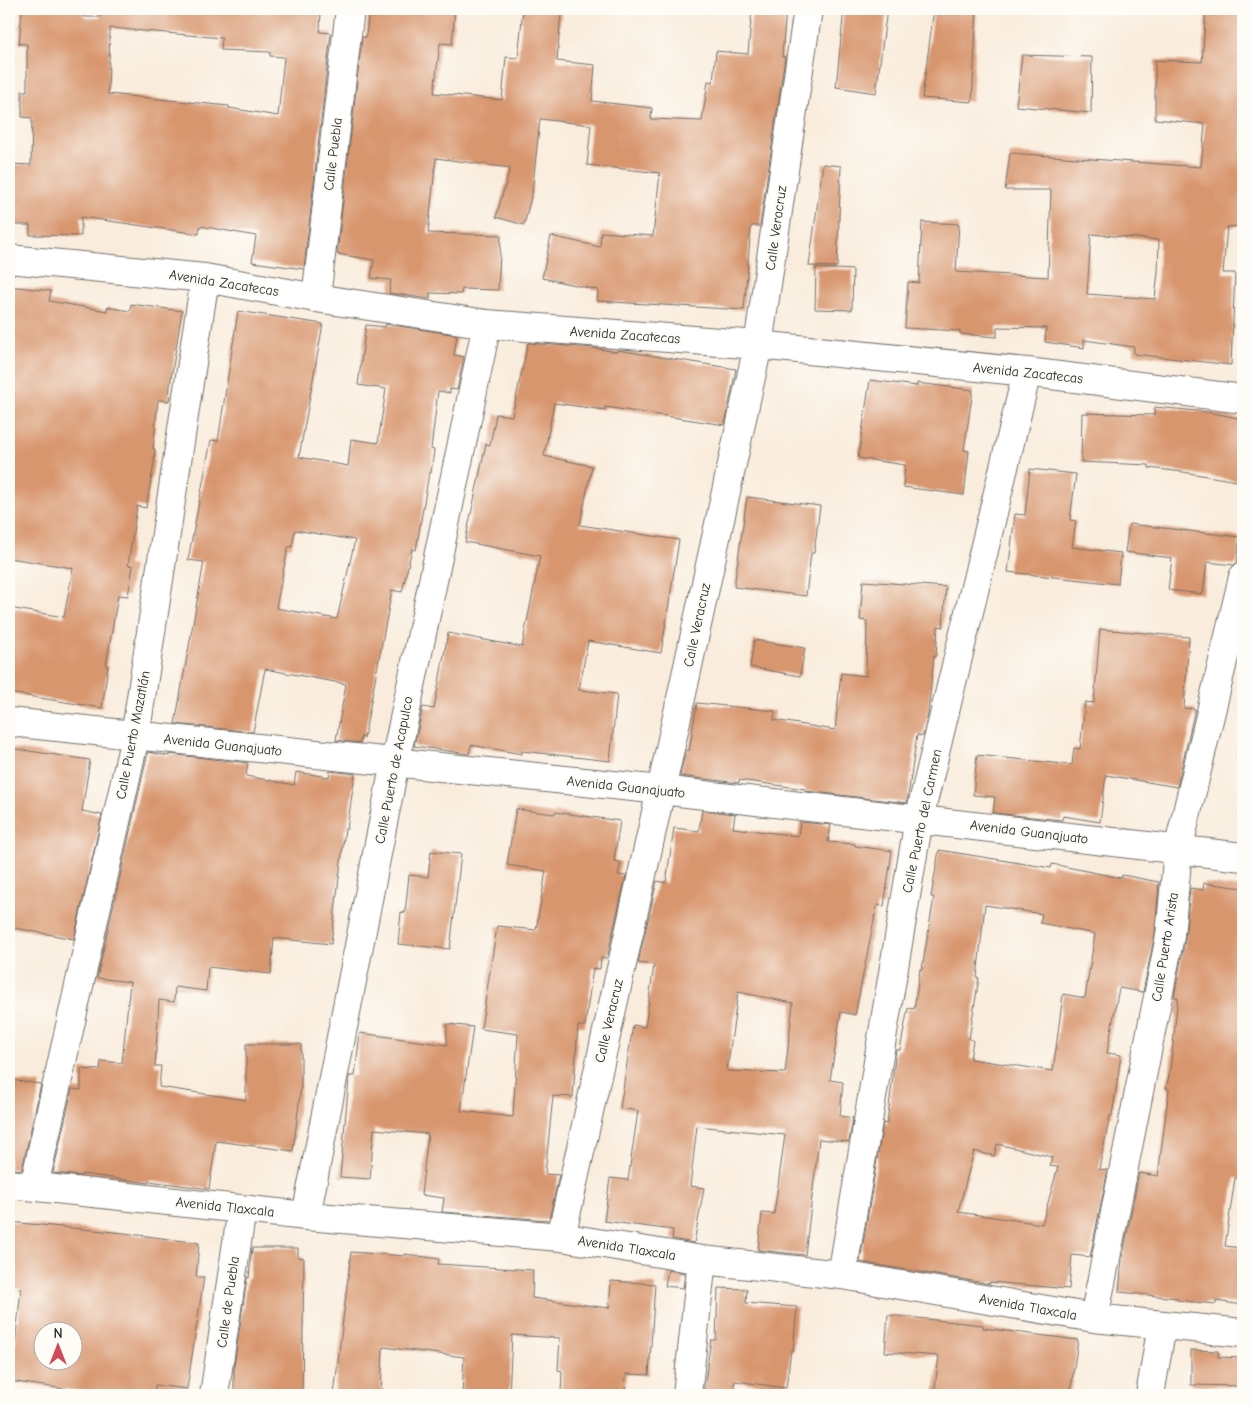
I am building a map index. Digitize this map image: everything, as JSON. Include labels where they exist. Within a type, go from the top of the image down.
[{"type":"street","name":"Calle Puebla","points":[[316,298],[350,9]]},
{"type":"street","name":"Calle Veracruz","points":[[561,1237],[758,345],[808,9]]},
{"type":"street","name":"Avenida Zacatecas","points":[[9,259],[205,278],[316,298],[487,324],[758,345],[1027,372],[1243,399]]},
{"type":"street","name":"Calle Puerto Mazatlán","points":[[21,1185],[135,737],[205,278]]},
{"type":"street","name":"Calle Puerto de Acapulco","points":[[306,1216],[396,762],[487,324]]},
{"type":"street","name":"Calle Puerto del Carmen","points":[[842,1275],[920,820],[1027,372]]},
{"type":"street","name":"Calle Puerto Arista","points":[[1094,1318],[1170,936],[1178,850],[1243,577]]},
{"type":"street","name":"Avenida Guanajuato","points":[[9,722],[135,737],[661,790],[1243,857]]},
{"type":"street","name":"Avenida Tlaxcala","points":[[21,1185],[306,1216],[561,1237],[702,1260],[842,1275],[1094,1318],[1243,1333]]},
{"type":"street","name":"Calle de Puebla","points":[[214,1395],[242,1209]]},
{"type":"street","points":[[687,1395],[702,1260]]},
{"type":"street","points":[[1150,1395],[1162,1325]]},
{"type":"building","points":[[22,9],[86,9],[85,17],[100,17],[100,9],[321,9],[320,32],[331,33],[304,269],[252,262],[256,236],[200,226],[199,234],[81,217],[81,236],[30,235],[30,225],[9,225],[9,164],[31,165],[32,118],[22,117],[22,91],[27,91],[27,44],[19,44]],"holes":[[[110,28],[222,38],[221,50],[270,52],[270,56],[284,57],[278,116],[229,108],[229,106],[108,94]]]},
{"type":"building","points":[[369,9],[455,9],[452,44],[440,43],[434,93],[502,100],[506,57],[518,58],[523,9],[561,12],[557,61],[595,65],[592,101],[652,108],[651,119],[702,121],[708,81],[713,82],[716,51],[748,54],[752,9],[786,9],[782,57],[785,57],[760,226],[751,226],[744,310],[597,301],[598,290],[542,278],[551,236],[600,247],[601,232],[653,236],[660,173],[587,165],[591,125],[540,119],[532,193],[524,225],[496,217],[510,168],[436,158],[428,233],[501,235],[498,290],[462,289],[461,294],[430,293],[430,299],[389,293],[391,280],[371,278],[374,260],[337,254],[362,37],[366,37]]},
{"type":"building","points":[[844,9],[887,9],[876,93],[836,87]]},
{"type":"building","points":[[934,9],[977,9],[972,102],[922,98]]},
{"type":"building","points":[[1206,9],[1243,9],[1243,208],[1240,226],[1227,227],[1223,273],[1235,273],[1231,365],[1134,354],[1134,347],[1084,340],[1084,348],[1045,342],[1046,328],[997,327],[997,337],[960,334],[960,331],[905,328],[908,282],[919,283],[922,222],[959,224],[956,272],[1048,277],[1051,190],[1005,190],[1010,153],[1201,167],[1205,124],[1155,119],[1155,60],[1202,62]],"holes":[[[1091,234],[1159,240],[1155,299],[1087,294]]]},
{"type":"building","points":[[1022,55],[1092,57],[1091,113],[1016,106]]},
{"type":"building","points":[[823,164],[841,166],[837,267],[809,266]]},
{"type":"building","points":[[816,268],[853,270],[852,310],[815,309]]},
{"type":"building","points":[[9,286],[51,291],[49,301],[107,311],[107,307],[130,311],[131,304],[182,311],[169,401],[158,400],[153,449],[155,449],[154,463],[146,508],[137,506],[128,565],[133,566],[128,596],[118,595],[106,666],[108,666],[102,708],[9,693],[9,608],[64,617],[73,568],[9,558]]},
{"type":"building","points":[[238,311],[323,324],[299,457],[348,466],[351,439],[378,443],[386,389],[358,385],[366,325],[385,327],[386,324],[457,335],[454,355],[464,357],[457,390],[450,389],[450,393],[438,391],[431,449],[434,450],[431,473],[429,473],[416,550],[412,549],[402,592],[392,590],[364,738],[361,737],[360,743],[336,740],[346,684],[265,669],[253,732],[175,724],[204,562],[188,560],[211,440],[218,441]],"holes":[[[295,530],[355,540],[337,619],[276,608],[288,547],[292,547]]]},
{"type":"building","points":[[528,343],[593,348],[617,352],[617,350],[736,369],[725,425],[605,407],[605,410],[554,403],[544,456],[592,466],[580,525],[679,540],[661,653],[588,641],[579,690],[617,694],[610,761],[522,751],[522,754],[471,745],[469,754],[414,746],[423,707],[434,709],[448,633],[522,647],[540,556],[465,542],[486,444],[490,445],[496,414],[512,416]]},
{"type":"building","points":[[870,380],[917,386],[917,383],[973,390],[964,450],[969,451],[964,495],[903,487],[905,465],[858,458]]},
{"type":"building","points":[[1155,407],[1208,412],[1243,419],[1243,482],[1149,468],[1149,465],[1081,462],[1082,413],[1154,415]]},
{"type":"building","points":[[1030,469],[1076,474],[1070,520],[1076,521],[1072,547],[1121,553],[1118,584],[1008,572],[1015,514],[1025,515]]},
{"type":"building","points":[[747,497],[820,506],[814,553],[811,553],[806,596],[734,587]]},
{"type":"building","points":[[1129,524],[1240,537],[1237,563],[1234,565],[1207,562],[1203,594],[1168,590],[1172,558],[1125,552]]},
{"type":"building","points":[[863,581],[946,587],[943,627],[938,626],[928,714],[923,736],[917,735],[907,803],[805,791],[805,789],[739,780],[739,783],[680,776],[686,750],[689,751],[697,703],[775,711],[774,720],[835,730],[841,673],[866,676],[867,621],[860,620]]},
{"type":"building","points":[[1100,629],[1189,637],[1184,708],[1195,709],[1177,787],[1106,775],[1100,822],[1063,816],[1062,820],[993,813],[995,797],[973,795],[977,755],[1072,765],[1074,748],[1080,749],[1085,702],[1094,703]]},
{"type":"building","points":[[754,640],[805,648],[800,676],[750,667]]},
{"type":"building","points":[[9,748],[90,760],[82,811],[102,815],[74,939],[9,927]]},
{"type":"building","points":[[148,752],[169,756],[169,754],[248,763],[246,776],[294,785],[296,772],[329,777],[330,771],[355,774],[347,829],[345,829],[331,944],[274,938],[271,974],[208,967],[206,991],[175,987],[174,1002],[159,1000],[155,1066],[161,1066],[159,1087],[246,1100],[246,1044],[301,1044],[301,1086],[293,1151],[216,1141],[209,1189],[82,1174],[82,1176],[53,1173],[72,1089],[81,1090],[81,1069],[100,1070],[101,1061],[122,1063],[130,982],[97,978]]},
{"type":"building","points":[[516,809],[620,821],[614,861],[621,862],[618,875],[626,876],[607,958],[601,958],[600,969],[593,968],[585,1026],[578,1026],[573,1097],[553,1096],[545,1174],[559,1175],[549,1220],[442,1212],[444,1198],[421,1195],[428,1134],[374,1129],[370,1179],[340,1177],[349,1076],[355,1076],[360,1033],[447,1045],[447,1024],[473,1027],[461,1111],[513,1117],[518,1034],[481,1029],[497,926],[536,930],[546,871],[507,865]]},
{"type":"building","points":[[702,810],[735,814],[733,828],[798,836],[800,822],[831,825],[828,842],[855,844],[855,846],[892,851],[884,906],[877,905],[855,1015],[841,1012],[830,1080],[843,1082],[840,1116],[853,1118],[849,1142],[819,1139],[805,1255],[758,1250],[762,1213],[774,1214],[785,1135],[697,1126],[690,1186],[704,1188],[694,1243],[672,1239],[673,1230],[604,1221],[610,1178],[628,1180],[638,1111],[620,1108],[633,1025],[645,1027],[654,965],[638,963],[657,881],[666,883],[674,828],[699,831]],"holes":[[[738,992],[793,1003],[785,1073],[727,1071]]]},
{"type":"building","points":[[939,850],[1051,868],[1052,864],[1121,878],[1122,875],[1159,882],[1155,934],[1143,992],[1119,988],[1107,1053],[1121,1055],[1112,1116],[1110,1116],[1099,1169],[1108,1170],[1090,1257],[1072,1255],[1069,1289],[990,1282],[990,1284],[860,1262],[883,1123],[887,1124],[896,1050],[900,1050],[908,1008],[914,1009],[934,897],[931,897]],"holes":[[[985,905],[1042,914],[1040,923],[1095,934],[1085,998],[1063,994],[1053,1071],[970,1059],[973,1040],[969,1039],[979,978],[977,978]],[[997,1144],[1052,1157],[1050,1166],[1058,1167],[1042,1224],[958,1212],[974,1151],[994,1156]]]},
{"type":"building","points":[[431,851],[461,854],[450,949],[398,944],[401,912],[405,913],[409,875],[428,877]]},
{"type":"building","points":[[1204,883],[1243,888],[1243,1179],[1235,1178],[1225,1246],[1243,1248],[1243,1305],[1216,1301],[1216,1304],[1195,1302],[1177,1300],[1177,1298],[1119,1292],[1122,1259],[1139,1173],[1158,1176],[1169,1089],[1166,1088],[1170,1071],[1178,997],[1174,997],[1185,939],[1190,888],[1203,890]]},
{"type":"building","points":[[9,1080],[41,1084],[22,1170],[9,1169]]},
{"type":"building","points":[[9,1222],[124,1233],[199,1243],[196,1277],[204,1277],[187,1389],[155,1385],[154,1395],[107,1395],[9,1381],[9,1344],[15,1345],[21,1289],[9,1288]]},
{"type":"building","points":[[252,1248],[298,1248],[298,1257],[304,1258],[302,1395],[234,1395],[234,1366],[247,1278],[249,1278]]},
{"type":"building","points":[[351,1252],[405,1256],[405,1254],[439,1259],[438,1264],[533,1270],[532,1298],[609,1308],[611,1281],[655,1284],[649,1375],[626,1374],[625,1395],[561,1395],[562,1371],[558,1370],[560,1338],[512,1335],[509,1395],[462,1395],[464,1357],[383,1347],[381,1395],[334,1395]]},
{"type":"building","points":[[668,1270],[685,1273],[683,1288],[665,1286]]},
{"type":"building","points":[[718,1288],[747,1289],[746,1303],[797,1307],[793,1351],[791,1350],[786,1388],[735,1381],[732,1395],[703,1395],[711,1340],[716,1340]]},
{"type":"building","points":[[888,1315],[983,1325],[983,1328],[1078,1340],[1070,1395],[934,1395],[939,1356],[885,1352]]},
{"type":"building","points":[[1191,1350],[1218,1351],[1218,1357],[1243,1358],[1243,1386],[1191,1385]]}]
